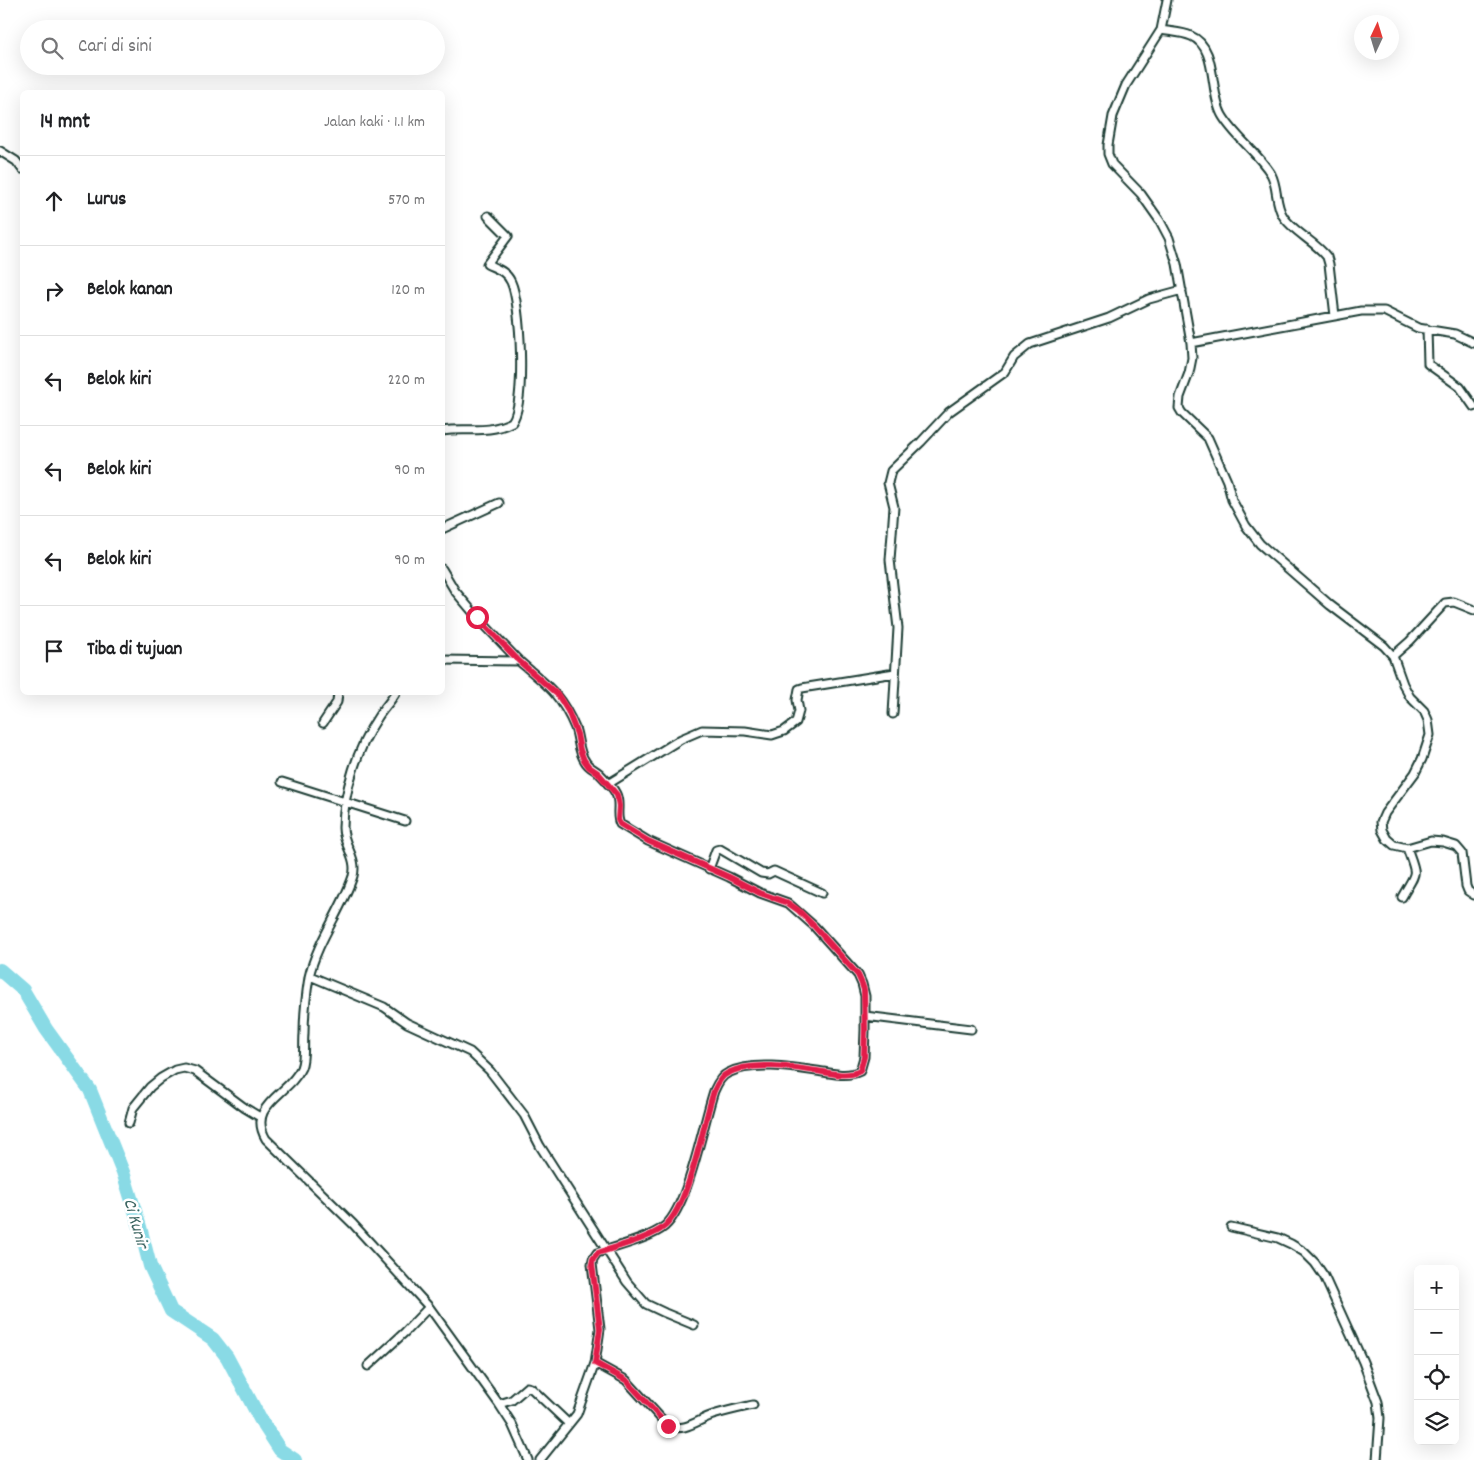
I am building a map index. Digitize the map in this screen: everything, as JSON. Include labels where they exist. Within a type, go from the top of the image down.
[{"type":"street","points":[[1167,0],[1161,30],[1126,85],[1113,116],[1108,154],[1112,164],[1141,194],[1160,221],[1169,238],[1177,264],[1192,358],[1189,373],[1180,397],[1179,408],[1208,438],[1227,481],[1234,507],[1260,544],[1330,605],[1384,646],[1393,656],[1410,697],[1424,711],[1428,720],[1430,735],[1422,760],[1415,773],[1381,822],[1382,830],[1386,839],[1394,845],[1407,848],[1431,841],[1443,842],[1460,848],[1466,886],[1474,895]]},
{"type":"street","points":[[1161,30],[1192,36],[1204,46],[1209,56],[1216,102],[1222,116],[1272,174],[1279,207],[1284,218],[1327,257],[1335,316]]},
{"type":"street","points":[[0,151],[16,161],[20,166]]},
{"type":"street","points":[[445,431],[490,430],[510,423],[515,415],[520,380],[518,310],[512,284],[507,275],[498,268],[487,264],[508,238],[488,216]]},
{"type":"street","points":[[893,714],[898,628],[890,560],[894,507],[888,483],[891,471],[922,442],[949,412],[1005,372],[1014,357],[1030,344],[1109,318],[1149,299],[1182,290]]},
{"type":"street","points":[[1191,343],[1361,311],[1384,311],[1418,328],[1455,334],[1474,343]]},
{"type":"street","points":[[1428,329],[1428,364],[1460,387],[1474,406]]},
{"type":"street","points":[[445,528],[500,503]]},
{"type":"street","points":[[445,574],[455,591],[472,611],[519,661],[558,695],[568,711],[584,760],[617,795],[619,806],[618,820],[620,824],[648,841],[760,893],[788,903],[798,910],[858,975],[864,990],[864,1057],[860,1071],[849,1075],[750,1066],[727,1073],[719,1081],[714,1091],[691,1174],[675,1215],[664,1227],[652,1234],[598,1253],[593,1259],[600,1329],[595,1363],[577,1414],[540,1460]]},
{"type":"street","points":[[1393,656],[1410,641],[1445,603],[1454,602],[1474,610]]},
{"type":"street","points":[[445,660],[519,661]]},
{"type":"street","points":[[608,784],[681,739],[696,732],[717,730],[745,731],[772,735],[784,731],[796,722],[799,711],[797,700],[800,689],[895,673]]},
{"type":"street","points":[[324,723],[337,702],[338,695]]},
{"type":"street","points":[[394,695],[379,715],[358,754],[346,803],[343,830],[353,859],[354,869],[310,976],[304,1017],[301,1068],[285,1089],[264,1110],[260,1117],[262,1133],[353,1224],[429,1307],[512,1424],[528,1460]]},
{"type":"street","points":[[282,782],[405,821]]},
{"type":"street","points":[[1402,896],[1415,877],[1415,870],[1407,848]]},
{"type":"street","points":[[709,869],[716,850],[720,849],[761,873],[768,874],[774,871],[822,893]]},
{"type":"street","points":[[310,976],[384,1007],[407,1023],[470,1052],[490,1071],[524,1115],[540,1146],[626,1282],[646,1304],[665,1314],[694,1325]]},
{"type":"street","points":[[865,1016],[971,1029]]},
{"type":"street","points":[[129,1123],[133,1108],[150,1087],[175,1070],[184,1068],[195,1071],[260,1117]]},
{"type":"street","points":[[1231,1227],[1278,1238],[1291,1244],[1304,1252],[1324,1276],[1363,1362],[1378,1402],[1380,1418],[1377,1460]]},
{"type":"street","points":[[368,1366],[429,1307]]},
{"type":"street","points":[[595,1363],[626,1380],[668,1426],[677,1429],[712,1415],[753,1405]]},
{"type":"street","points":[[499,1404],[512,1400],[527,1387],[569,1424]]},
{"type":"waterway","name":"Ci Kunir","points":[[0,970],[23,990],[46,1029],[90,1090],[123,1172],[150,1266],[171,1311],[213,1339],[227,1357],[260,1419],[280,1450],[295,1460]]},
{"type":"route","points":[[477,617],[519,661],[558,695],[568,711],[584,760],[617,795],[619,806],[618,820],[620,824],[648,841],[760,893],[788,903],[814,926],[858,975],[864,990],[864,1057],[860,1071],[849,1075],[750,1066],[727,1073],[719,1081],[714,1091],[691,1174],[675,1215],[664,1227],[652,1234],[598,1253],[593,1259],[594,1286],[600,1329],[595,1363],[626,1380],[668,1426]]}]
